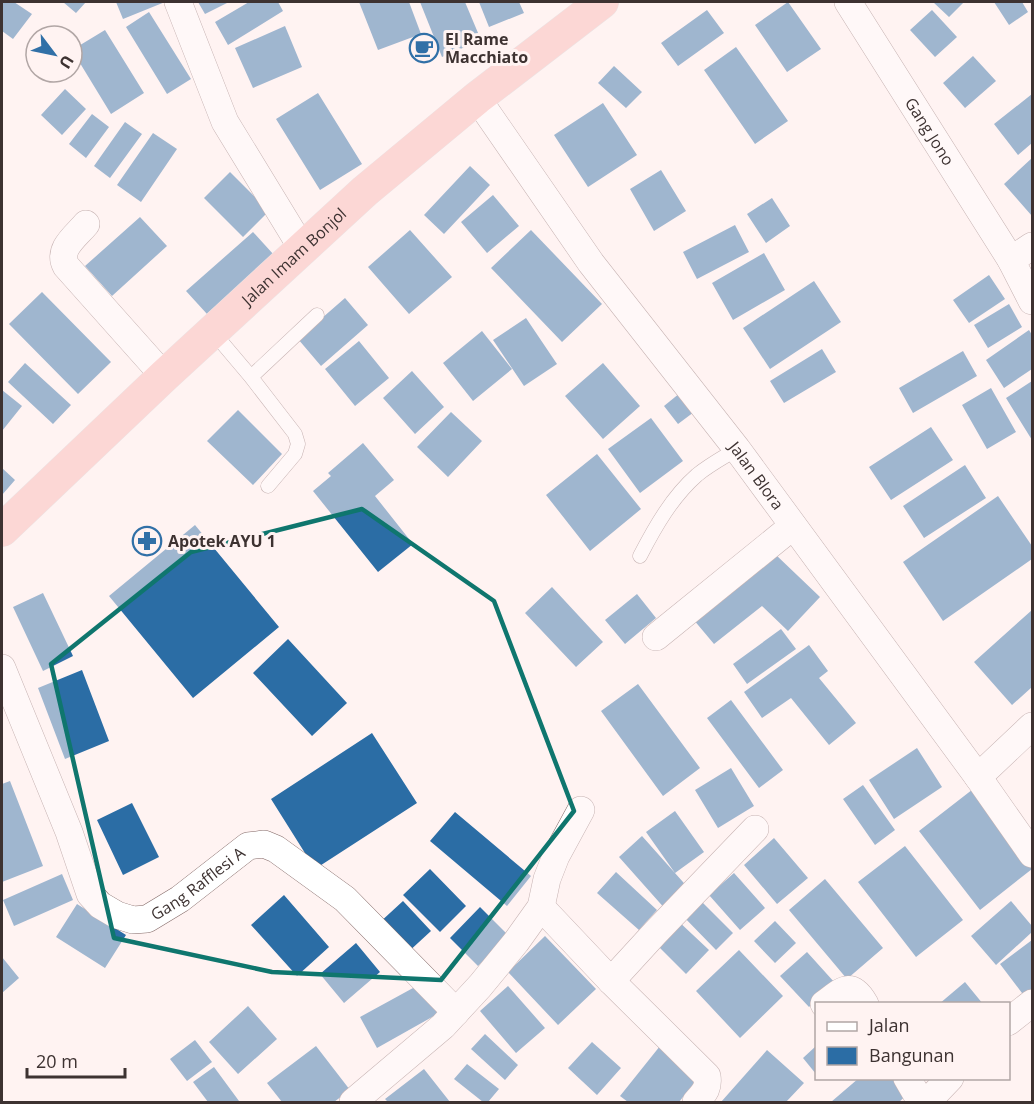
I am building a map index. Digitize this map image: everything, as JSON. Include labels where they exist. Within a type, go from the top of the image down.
[{"type":"highway","name":"Jalan Imam Bonjol","points":[[2,530],[365,190],[477,98],[602,2]]},
{"type":"street","points":[[177,2],[225,122],[302,248]]},
{"type":"street","name":"Gang Jono","points":[[848,2],[1022,253],[1032,301]]},
{"type":"street","name":"Jalan Blora","points":[[477,98],[591,263],[737,449],[1032,854]]},
{"type":"street","points":[[86,224],[64,251],[63,260],[66,266],[164,376]]},
{"type":"street","points":[[656,636],[793,526]]},
{"type":"street","name":"Gang Rafflesi A","points":[[2,668],[69,832],[90,894],[100,905],[117,915],[133,920],[147,919],[180,899],[248,846],[264,844],[276,849],[345,899],[456,1012]]},
{"type":"street","points":[[978,777],[1032,726]]},
{"type":"street","points":[[353,1102],[443,1026],[516,942],[541,907],[547,879],[556,856],[581,810]]},
{"type":"street","points":[[611,981],[755,829]]},
{"type":"street","points":[[541,907],[611,981],[707,1076],[708,1084],[705,1092],[696,1102]]},
{"type":"street","points":[[827,1002],[845,989],[854,990],[860,994],[864,1002]]},
{"type":"street","points":[[1010,1020],[1032,1004]]},
{"type":"street","points":[[908,1080],[921,1102]]},
{"type":"street","points":[[927,1102],[948,1080]]},
{"type":"lane","points":[[251,377],[317,315]]},
{"type":"lane","points":[[213,332],[295,434],[298,444],[296,454],[268,486]]},
{"type":"lane","points":[[640,556],[673,500],[698,474],[737,449]]},
{"type":"highlighted area","points":[[362,509],[494,601],[574,811],[441,980],[272,972],[114,938],[51,664],[191,552]]},
{"type":"building","points":[[2,2],[14,2],[32,14],[13,39],[2,31]]},
{"type":"building","points":[[63,2],[86,2],[76,13]]},
{"type":"building","points":[[116,2],[165,2],[123,19]]},
{"type":"building","points":[[198,2],[229,2],[205,14]]},
{"type":"building","points":[[249,2],[278,2],[283,11],[228,45],[215,22]]},
{"type":"building","points":[[359,2],[409,2],[421,34],[378,50]]},
{"type":"building","points":[[420,2],[465,2],[481,40],[442,57]]},
{"type":"building","points":[[479,2],[519,2],[524,13],[489,27]]},
{"type":"building","points":[[788,2],[821,49],[787,72],[755,25]]},
{"type":"building","points":[[933,2],[964,2],[949,17]]},
{"type":"building","points":[[994,2],[1022,2],[1028,12],[1009,25]]},
{"type":"building","points":[[707,10],[724,33],[678,66],[661,43]]},
{"type":"building","points":[[932,10],[957,37],[935,57],[910,30]]},
{"type":"building","points":[[149,12],[191,79],[167,94],[126,27]]},
{"type":"building","points":[[285,26],[302,67],[253,88],[235,48]]},
{"type":"building","points":[[105,30],[144,93],[111,114],[84,70],[84,43]]},
{"type":"building","points":[[736,47],[788,121],[755,144],[704,70]]},
{"type":"building","points":[[973,56],[996,81],[965,108],[943,83]]},
{"type":"building","points":[[614,66],[642,92],[626,108],[598,83]]},
{"type":"building","points":[[65,89],[86,109],[62,135],[41,115]]},
{"type":"building","points":[[318,93],[362,164],[320,190],[276,119]]},
{"type":"building","points":[[1032,94],[1032,143],[1018,155],[994,124]]},
{"type":"building","points":[[603,103],[637,155],[588,187],[554,135]]},
{"type":"building","points":[[92,114],[109,127],[86,158],[69,144]]},
{"type":"building","points":[[125,122],[142,134],[110,178],[94,166]]},
{"type":"building","points":[[153,133],[177,149],[141,202],[117,185]]},
{"type":"building","points":[[1032,158],[1032,216],[1004,184]]},
{"type":"building","points":[[470,166],[490,185],[444,234],[424,215]]},
{"type":"building","points":[[661,170],[686,211],[654,231],[630,189]]},
{"type":"building","points":[[230,172],[269,211],[243,237],[204,198]]},
{"type":"building","points":[[493,195],[519,226],[487,253],[461,222]]},
{"type":"building","points":[[772,198],[790,226],[766,243],[747,214]]},
{"type":"building","points":[[140,217],[167,246],[112,296],[85,266]]},
{"type":"building","points":[[735,225],[749,252],[697,279],[683,252]]},
{"type":"building","points":[[410,230],[452,277],[409,314],[368,267]]},
{"type":"building","points":[[531,230],[602,304],[562,342],[491,268]]},
{"type":"building","points":[[253,232],[274,255],[207,314],[186,291]]},
{"type":"building","points":[[764,253],[785,290],[733,320],[712,283]]},
{"type":"building","points":[[989,275],[1005,299],[969,323],[953,300]]},
{"type":"building","points":[[814,281],[841,322],[770,369],[743,328]]},
{"type":"building","points":[[42,292],[111,362],[78,394],[9,324]]},
{"type":"building","points":[[345,298],[368,325],[321,366],[298,339]]},
{"type":"building","points":[[1009,304],[1022,327],[988,348],[974,325]]},
{"type":"building","points":[[526,318],[557,364],[524,386],[493,340]]},
{"type":"building","points":[[1029,330],[1032,335],[1032,369],[1004,388],[986,360]]},
{"type":"building","points":[[482,331],[512,369],[473,401],[443,363]]},
{"type":"building","points":[[359,341],[389,378],[355,406],[325,369]]},
{"type":"building","points":[[822,349],[836,372],[784,403],[770,381]]},
{"type":"building","points":[[963,351],[977,376],[913,413],[899,388]]},
{"type":"building","points":[[25,363],[71,405],[53,424],[8,382]]},
{"type":"building","points":[[603,363],[640,406],[603,439],[565,396]]},
{"type":"building","points":[[412,371],[444,407],[415,434],[383,398]]},
{"type":"building","points":[[1032,381],[1032,440],[1006,398]]},
{"type":"building","points":[[991,388],[1016,432],[987,449],[962,405]]},
{"type":"building","points":[[2,390],[22,406],[2,431]]},
{"type":"building","points":[[680,393],[694,412],[678,424],[664,406]]},
{"type":"building","points":[[238,410],[282,454],[253,485],[207,441]]},
{"type":"building","points":[[451,412],[482,441],[448,477],[417,447]]},
{"type":"building","points":[[651,418],[683,461],[640,493],[608,449]]},
{"type":"building","points":[[931,427],[953,460],[891,500],[869,467]]},
{"type":"building","points":[[363,443],[394,480],[375,496],[413,544],[378,572],[313,491],[331,476],[328,473]]},
{"type":"building","points":[[597,454],[641,509],[590,551],[546,495]]},
{"type":"building","points":[[965,465],[986,498],[924,538],[903,506]]},
{"type":"building","points":[[2,468],[15,480],[2,495]]},
{"type":"building","points":[[998,496],[1032,546],[1032,559],[943,621],[903,562]]},
{"type":"building","points":[[195,525],[279,627],[193,698],[109,596]]},
{"type":"building","points":[[775,554],[820,597],[788,631],[762,606],[714,644],[693,619]]},
{"type":"building","points":[[552,587],[603,642],[576,667],[525,613]]},
{"type":"building","points":[[43,593],[73,656],[43,671],[13,607]]},
{"type":"building","points":[[637,594],[656,618],[625,644],[605,620]]},
{"type":"building","points":[[1032,610],[1032,687],[1012,705],[974,662]]},
{"type":"building","points":[[781,629],[796,649],[747,684],[733,664]]},
{"type":"building","points":[[288,639],[347,703],[312,736],[253,673]]},
{"type":"building","points":[[809,645],[828,671],[819,678],[856,723],[829,745],[791,698],[762,718],[744,692]]},
{"type":"building","points":[[82,670],[109,741],[65,759],[38,688]]},
{"type":"building","points":[[638,684],[700,768],[663,796],[601,711]]},
{"type":"building","points":[[731,700],[783,770],[759,788],[707,718]]},
{"type":"building","points":[[372,733],[417,803],[315,869],[271,799]]},
{"type":"building","points":[[917,748],[942,787],[894,819],[869,780]]},
{"type":"building","points":[[731,768],[754,806],[718,828],[695,790]]},
{"type":"building","points":[[10,781],[43,866],[2,882],[2,784]]},
{"type":"building","points":[[863,785],[895,830],[875,845],[843,799]]},
{"type":"building","points":[[977,786],[1032,857],[1032,869],[980,910],[919,831]]},
{"type":"building","points":[[132,803],[159,857],[123,875],[97,820]]},
{"type":"building","points":[[675,811],[704,852],[675,873],[646,832]]},
{"type":"building","points":[[455,812],[531,876],[507,906],[430,841]]},
{"type":"building","points":[[642,836],[691,891],[667,911],[619,857]]},
{"type":"building","points":[[774,838],[808,878],[777,904],[744,865]]},
{"type":"building","points":[[905,846],[963,920],[916,957],[858,882]]},
{"type":"building","points":[[430,869],[466,906],[440,932],[403,895]]},
{"type":"building","points":[[616,872],[657,910],[639,930],[597,893]]},
{"type":"building","points":[[734,873],[765,908],[740,930],[709,895]]},
{"type":"building","points":[[62,874],[73,900],[14,926],[3,900]]},
{"type":"building","points":[[825,879],[883,948],[847,979],[789,910]]},
{"type":"building","points":[[284,895],[329,947],[297,976],[251,925]]},
{"type":"building","points":[[697,897],[733,933],[716,950],[680,913]]},
{"type":"building","points":[[403,901],[431,931],[406,954],[378,924]]},
{"type":"building","points":[[1011,901],[1032,926],[1032,932],[996,965],[971,936]]},
{"type":"building","points":[[77,904],[126,935],[105,968],[56,937]]},
{"type":"building","points":[[480,907],[509,936],[478,966],[450,938]]},
{"type":"building","points":[[676,919],[709,950],[686,974],[654,942]]},
{"type":"building","points":[[775,921],[796,943],[775,963],[754,941]]},
{"type":"building","points":[[545,936],[596,989],[558,1025],[508,972]]},
{"type":"building","points":[[1032,940],[1032,992],[1025,997],[1000,964]]},
{"type":"building","points":[[356,943],[380,972],[344,1003],[320,974]]},
{"type":"building","points":[[739,950],[783,996],[740,1038],[696,991]]},
{"type":"building","points":[[807,952],[835,983],[809,1007],[780,976]]},
{"type":"building","points":[[2,957],[19,978],[2,993]]},
{"type":"building","points":[[424,982],[441,1012],[377,1048],[360,1017]]},
{"type":"building","points":[[965,982],[981,1002],[941,1002]]},
{"type":"building","points":[[508,986],[545,1028],[516,1053],[480,1011]]},
{"type":"building","points":[[248,1006],[277,1039],[238,1074],[209,1042]]},
{"type":"building","points":[[485,1034],[518,1065],[505,1080],[471,1049]]},
{"type":"building","points":[[195,1040],[212,1062],[187,1081],[170,1059]]},
{"type":"building","points":[[592,1042],[621,1068],[597,1095],[568,1068]]},
{"type":"building","points":[[316,1046],[350,1090],[334,1102],[282,1102],[267,1083]]},
{"type":"building","points":[[660,1046],[699,1077],[679,1102],[628,1102],[620,1096]]},
{"type":"building","points":[[815,1047],[815,1073],[803,1058]]},
{"type":"building","points":[[767,1050],[804,1083],[786,1102],[721,1102]]},
{"type":"building","points":[[467,1064],[499,1089],[488,1102],[483,1102],[454,1079]]},
{"type":"building","points":[[214,1067],[239,1101],[208,1102],[193,1082]]},
{"type":"building","points":[[424,1069],[450,1102],[388,1102],[385,1099]]},
{"type":"building","points":[[857,1080],[898,1080],[909,1093],[899,1102],[831,1102]]},
{"type":"place","name":"El Rame Macchiato","points":[[424,48]]},
{"type":"place","name":"Apotek AYU 1","points":[[147,541]]}]
